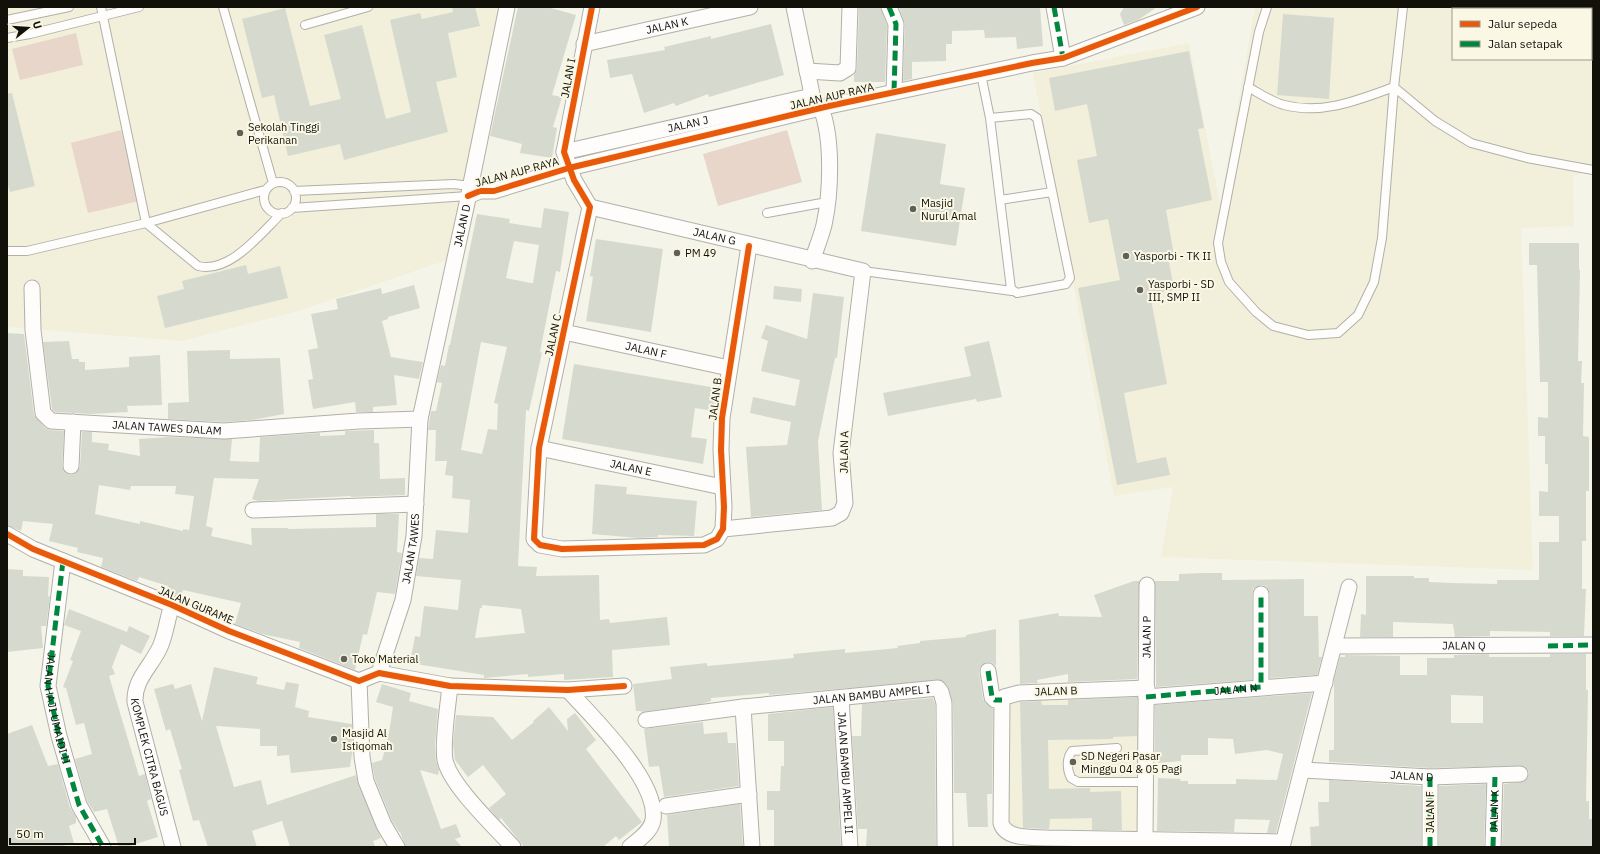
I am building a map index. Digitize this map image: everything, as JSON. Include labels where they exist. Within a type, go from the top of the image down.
[{"type":"street","name":"JALAN D","points":[[420,419],[473,191],[507,7]]},
{"type":"street","name":"JALAN I","points":[[566,159],[584,44],[592,7]]},
{"type":"street","name":"JALAN K","points":[[584,44],[750,7]]},
{"type":"street","points":[[794,7],[807,71],[816,105],[825,118],[829,155],[827,202],[824,225],[812,261]]},
{"type":"street","points":[[807,71],[840,73],[848,68],[850,7]]},
{"type":"street","points":[[889,7],[896,24],[894,92]]},
{"type":"street","points":[[1054,7],[1063,58]]},
{"type":"street","name":"JALAN AUP RAYA","points":[[473,191],[494,191],[566,159],[816,105],[894,92],[1063,58],[1197,7]]},
{"type":"street","points":[[566,159],[590,207]]},
{"type":"street","name":"JALAN G","points":[[590,207],[812,261],[863,271]]},
{"type":"street","name":"JALAN C","points":[[590,207],[539,448],[533,525],[535,541],[540,545],[556,549],[704,545],[717,539],[723,529]]},
{"type":"street","name":"JALAN B","points":[[723,529],[721,433],[729,368],[749,246]]},
{"type":"street","name":"JALAN A","points":[[723,529],[832,518],[838,516],[844,509],[841,453],[863,271]]},
{"type":"street","name":"JALAN TAWES DALAM","points":[[32,288],[33,330],[44,413],[50,421],[224,431],[359,421],[420,419]]},
{"type":"street","name":"JALAN F","points":[[564,332],[729,368]]},
{"type":"street","name":"JALAN TAWES","points":[[379,673],[403,600],[414,536],[420,419]]},
{"type":"street","points":[[71,466],[73,422]]},
{"type":"street","name":"JALAN E","points":[[539,448],[722,487]]},
{"type":"street","points":[[253,510],[416,504]]},
{"type":"street","name":"JALAN GURAME","points":[[7,534],[63,565],[170,610],[359,681]]},
{"type":"street","name":"JALAN HAJI UMAIDI II","points":[[63,565],[48,686],[59,736],[79,805],[103,847]]},
{"type":"street","name":"JALAN P","points":[[1146,692],[1147,585]]},
{"type":"street","points":[[988,671],[992,698],[995,700],[1002,700],[1001,823],[1002,828],[1012,835],[1047,843],[1145,839],[1282,844],[1303,770],[1349,587]]},
{"type":"street","points":[[1261,594],[1261,687]]},
{"type":"street","name":"KOMPLEK CITRA BAGUS","points":[[170,610],[160,647],[146,668],[135,692],[135,702],[173,847]]},
{"type":"street","name":"JALAN Q","points":[[1335,646],[1593,645]]},
{"type":"street","points":[[397,847],[384,825],[366,781],[362,757],[359,681],[379,673],[450,686],[568,690],[624,686]]},
{"type":"street","name":"JALAN N","points":[[1146,692],[1325,683]]},
{"type":"street","points":[[450,686],[446,760],[450,773],[458,786],[513,847]]},
{"type":"street","name":"JALAN BAMBU AMPEL I","points":[[646,720],[743,707],[841,698],[935,687],[941,692],[944,703],[945,847]]},
{"type":"street","points":[[568,690],[629,760],[644,781],[654,805],[653,821],[646,834],[630,847]]},
{"type":"street","points":[[1145,839],[1146,692]]},
{"type":"street","name":"JALAN B","points":[[1002,700],[1007,695],[1019,693],[1146,692]]},
{"type":"street","name":"JALAN BAMBU AMPEL II","points":[[841,698],[850,847]]},
{"type":"street","points":[[743,707],[752,847]]},
{"type":"street","name":"JALAN D","points":[[1303,770],[1430,777],[1520,774]]},
{"type":"street","name":"JALAN K","points":[[1493,847],[1495,775]]},
{"type":"street","name":"JALAN F","points":[[1430,777],[1430,847]]},
{"type":"street","points":[[666,806],[749,794]]},
{"type":"lane","points":[[7,20],[69,7]]},
{"type":"lane","points":[[101,7],[146,223],[198,266],[206,268],[223,265],[233,259],[282,214],[292,208],[473,191]]},
{"type":"lane","points":[[7,38],[30,34],[139,7]]},
{"type":"lane","points":[[223,7],[272,183]]},
{"type":"lane","points":[[305,25],[368,7]]},
{"type":"lane","points":[[1267,7],[1259,32],[1218,243],[1221,262],[1229,282],[1256,312],[1273,326],[1308,335],[1338,333],[1358,315],[1374,282],[1382,238],[1394,87],[1403,7]]},
{"type":"lane","points":[[981,74],[990,118],[1012,291]]},
{"type":"lane","points":[[1248,87],[1283,105],[1317,108],[1341,106],[1394,87]]},
{"type":"lane","points":[[1394,87],[1435,121],[1471,143],[1527,158],[1593,170]]},
{"type":"lane","points":[[863,271],[1012,291],[1017,293],[1066,284],[1069,282],[1070,278],[1037,118],[1031,114],[990,118]]},
{"type":"lane","points":[[282,214],[271,211],[267,207],[264,196],[266,190],[272,183],[285,182],[291,186],[294,191],[295,203],[292,208]]},
{"type":"lane","points":[[294,191],[454,184],[473,191]]},
{"type":"lane","points":[[7,251],[27,251],[146,223],[266,190]]},
{"type":"lane","points":[[1000,200],[1052,192]]},
{"type":"lane","points":[[768,213],[827,202]]},
{"type":"lane","points":[[1117,748],[1072,751],[1068,756],[1068,766],[1071,778],[1078,782],[1145,782]]},
{"type":"shaded area","name":"Sekolah Tinggi Perikanan","points":[[7,7],[500,7],[447,260],[298,311],[182,341],[7,327]]},
{"type":"shaded area","points":[[1255,7],[1593,7],[1593,171],[1573,176],[1574,226],[1521,228],[1533,570],[1161,557],[1173,487],[1114,496],[1033,73],[1189,43],[1220,205]]},
{"type":"shaded area","points":[[76,33],[83,65],[20,80],[12,49]]},
{"type":"shaded area","points":[[121,130],[139,201],[88,213],[71,143]]},
{"type":"shaded area","points":[[787,130],[802,182],[718,206],[703,154]]},
{"type":"shaded area","name":"SD Negeri Pasar Minggu 04 & 05 Pagi","points":[[1140,695],[1139,832],[1007,827],[1006,696]]},
{"type":"building","points":[[452,7],[475,7],[480,26],[448,33],[457,77],[436,82],[448,132],[344,160],[340,144],[288,156],[274,95],[262,98],[242,19],[285,8],[310,106],[341,99],[324,35],[362,25],[386,119],[411,112],[390,20],[420,13],[422,19],[453,12]]},
{"type":"building","points":[[518,7],[547,7],[576,15],[552,95],[562,97],[553,127],[557,128],[552,158],[520,153],[522,144],[490,136]]},
{"type":"building","points":[[859,7],[880,7],[887,26],[885,82],[854,82],[854,75],[857,68]]},
{"type":"building","points":[[899,7],[1040,7],[1043,46],[1017,49],[1016,37],[985,38],[984,30],[952,31],[952,44],[946,44],[946,61],[912,62],[912,79],[903,81],[905,24]]},
{"type":"building","points":[[1124,7],[1157,7],[1138,20],[1124,25],[1120,14]]},
{"type":"building","points":[[1283,14],[1334,18],[1329,99],[1277,95]]},
{"type":"building","points":[[771,24],[784,75],[709,97],[708,94],[676,106],[674,103],[644,113],[632,74],[610,78],[607,60],[665,50],[664,47],[711,36],[711,39]]},
{"type":"building","points":[[1189,51],[1204,128],[1198,129],[1212,200],[1166,210],[1174,255],[1168,256],[1174,290],[1150,294],[1167,384],[1124,393],[1137,463],[1166,457],[1170,475],[1117,485],[1078,288],[1120,280],[1108,219],[1089,223],[1077,160],[1097,156],[1087,104],[1055,111],[1049,78]]},
{"type":"building","points":[[12,93],[35,186],[10,192],[7,181],[7,94]]},
{"type":"building","name":"Masjid Nurul Amal","points":[[876,133],[946,144],[940,184],[965,188],[956,246],[861,231]]},
{"type":"building","points":[[544,208],[569,212],[560,272],[556,271],[540,352],[542,353],[529,411],[526,410],[518,566],[537,567],[536,576],[599,575],[600,620],[609,619],[610,623],[667,617],[670,645],[612,650],[613,677],[564,680],[564,674],[528,677],[528,674],[484,678],[484,675],[410,663],[415,636],[420,637],[424,606],[458,610],[461,580],[416,576],[419,558],[433,559],[436,530],[468,533],[470,500],[452,498],[453,476],[445,475],[447,461],[435,461],[436,430],[428,430],[431,411],[436,411],[442,383],[437,382],[441,365],[445,366],[450,345],[477,214],[510,219],[509,223],[541,228]],"holes":[[[514,241],[539,245],[533,283],[506,278]],[[481,342],[507,347],[494,403],[498,404],[497,430],[488,429],[482,454],[461,450]],[[482,605],[521,609],[525,633],[475,638],[480,608],[482,608]]]},
{"type":"building","points":[[596,239],[663,249],[651,332],[586,321],[593,277],[590,276]]},
{"type":"building","points":[[1529,243],[1579,243],[1580,270],[1578,361],[1582,361],[1581,383],[1584,383],[1583,436],[1589,437],[1589,491],[1586,491],[1586,541],[1582,541],[1582,589],[1586,589],[1584,636],[1550,636],[1550,632],[1490,631],[1490,636],[1455,637],[1453,624],[1393,622],[1393,637],[1360,637],[1361,614],[1366,615],[1366,576],[1414,576],[1414,578],[1429,578],[1429,582],[1453,583],[1497,584],[1497,580],[1539,580],[1539,542],[1559,542],[1559,516],[1539,516],[1539,491],[1548,492],[1548,464],[1545,464],[1545,436],[1538,436],[1538,417],[1548,418],[1548,382],[1540,382],[1537,265],[1529,265]]},
{"type":"building","points":[[246,265],[248,274],[280,266],[288,298],[165,328],[157,296],[184,289],[182,281]]},
{"type":"building","points":[[414,285],[420,308],[388,317],[388,319],[382,321],[391,357],[423,362],[419,379],[394,375],[397,405],[373,407],[373,412],[356,412],[355,402],[313,409],[308,380],[313,379],[308,350],[318,348],[311,314],[338,309],[336,299],[381,288],[382,294]]},
{"type":"building","points":[[774,286],[802,289],[801,302],[773,299]]},
{"type":"building","points":[[813,293],[844,297],[837,358],[835,358],[818,441],[822,510],[751,517],[746,447],[787,445],[791,422],[750,413],[753,397],[795,406],[800,380],[761,371],[768,341],[761,338],[766,325],[807,339]]},
{"type":"building","points":[[7,333],[24,334],[34,415],[45,428],[64,431],[62,466],[66,473],[70,475],[75,474],[80,467],[82,432],[92,432],[92,442],[109,444],[108,450],[140,456],[139,439],[168,437],[232,439],[230,461],[259,462],[260,437],[320,433],[320,436],[345,435],[345,431],[374,430],[374,443],[379,443],[380,479],[405,478],[405,495],[351,496],[258,501],[252,499],[259,479],[214,478],[206,526],[213,528],[211,536],[252,545],[251,528],[288,529],[376,527],[376,514],[399,514],[397,552],[402,553],[395,594],[377,592],[367,635],[363,634],[355,670],[299,648],[300,642],[262,634],[235,624],[241,603],[183,590],[180,599],[166,593],[168,586],[139,577],[137,581],[101,567],[103,558],[77,552],[78,548],[49,541],[53,524],[23,521],[21,531],[7,525]],"holes":[[[99,485],[130,490],[131,486],[176,486],[175,494],[194,496],[189,530],[183,529],[183,531],[140,521],[140,524],[95,514]]]},
{"type":"building","points":[[69,341],[72,359],[79,359],[79,362],[85,362],[85,370],[129,367],[129,357],[160,355],[162,405],[127,406],[128,412],[91,414],[55,412],[52,409],[43,342]]},
{"type":"building","points":[[989,341],[1002,397],[977,402],[976,399],[888,416],[883,393],[971,376],[964,347]]},
{"type":"building","points":[[230,350],[230,359],[280,358],[284,414],[252,420],[224,422],[168,419],[168,403],[189,402],[187,351]]},
{"type":"building","points":[[574,364],[717,388],[713,411],[695,408],[691,437],[707,439],[703,464],[562,439]]},
{"type":"building","points":[[595,484],[627,487],[626,494],[697,501],[694,536],[658,535],[658,537],[638,538],[592,534]]},
{"type":"building","points":[[7,569],[23,570],[23,576],[49,577],[48,596],[50,597],[46,626],[41,626],[43,648],[7,652]]},
{"type":"building","points":[[1222,573],[1222,580],[1304,579],[1304,616],[1318,616],[1319,657],[1322,657],[1317,675],[1270,678],[1270,594],[1266,586],[1261,585],[1253,589],[1252,594],[1252,680],[1156,687],[1155,581],[1179,581],[1179,574]]},
{"type":"building","points":[[1134,581],[1139,581],[1137,679],[1068,682],[1068,674],[1037,680],[1038,683],[1020,684],[1019,620],[1058,613],[1059,616],[1102,617],[1094,595]]},
{"type":"building","points":[[69,609],[127,632],[129,626],[150,636],[141,654],[121,644],[112,667],[115,674],[109,676],[139,776],[145,774],[151,799],[147,801],[158,837],[126,847],[119,847],[107,809],[94,812],[87,801],[75,759],[92,754],[84,723],[76,725],[66,688],[63,687],[73,661],[70,660],[81,631],[64,625]]},
{"type":"building","points":[[996,629],[996,666],[992,663],[986,662],[980,667],[979,672],[983,699],[993,709],[992,794],[987,794],[988,827],[968,827],[966,793],[954,793],[953,703],[948,687],[941,680],[769,695],[769,693],[711,698],[711,701],[701,704],[641,712],[636,711],[633,684],[672,679],[670,667],[707,663],[707,666],[794,658],[793,654],[845,649],[845,653],[898,648],[897,646],[920,643],[920,641],[966,637],[966,635]]},
{"type":"building","points":[[1489,654],[1489,657],[1550,657],[1550,654],[1586,654],[1586,690],[1588,690],[1586,801],[1589,801],[1589,819],[1593,819],[1593,847],[1502,847],[1504,784],[1525,781],[1529,773],[1524,766],[1430,768],[1329,762],[1329,750],[1334,750],[1334,680],[1340,657],[1345,657],[1345,655],[1400,656],[1400,675],[1427,675],[1427,658],[1454,658],[1454,655]],"holes":[[[1451,695],[1483,696],[1483,723],[1451,723]]]},
{"type":"building","points":[[214,667],[258,677],[256,684],[284,690],[286,682],[299,684],[295,707],[309,711],[308,717],[352,724],[353,748],[350,767],[291,773],[289,755],[277,756],[277,746],[260,746],[260,729],[216,726],[234,787],[261,780],[267,805],[356,775],[358,784],[381,838],[373,841],[375,847],[290,847],[282,821],[252,831],[257,847],[208,847],[199,820],[193,821],[179,770],[182,769],[170,729],[166,731],[154,689],[173,684],[175,689],[191,684],[202,721]]},
{"type":"building","points":[[382,684],[411,693],[409,701],[438,709],[435,744],[436,761],[439,770],[438,775],[420,770],[441,829],[456,824],[461,837],[455,839],[462,847],[406,847],[400,832],[392,821],[375,779],[372,763],[382,760],[389,733],[393,707],[376,702]]},
{"type":"building","points":[[1312,693],[1276,833],[1267,833],[1270,820],[1235,819],[1234,832],[1157,831],[1158,778],[1181,779],[1180,781],[1188,781],[1188,784],[1236,784],[1236,779],[1277,780],[1283,754],[1267,750],[1235,754],[1233,739],[1208,738],[1208,755],[1181,755],[1181,761],[1158,763],[1158,758],[1155,758],[1155,705]]},
{"type":"building","points":[[1137,697],[1137,736],[1113,737],[1113,739],[1048,740],[1049,789],[1090,788],[1090,792],[1121,791],[1122,830],[1092,830],[1092,818],[1050,819],[1049,829],[1023,828],[1020,702],[1041,701],[1042,705],[1068,705],[1068,700]]},
{"type":"building","points":[[933,698],[935,704],[936,847],[866,847],[867,829],[858,829],[852,736],[861,736],[862,704]]},
{"type":"building","points":[[549,707],[568,731],[567,719],[575,713],[596,740],[586,749],[642,822],[619,840],[616,836],[603,847],[524,847],[501,818],[499,820],[489,808],[506,794],[483,765],[468,777],[455,760],[453,744],[456,715],[493,717],[512,740],[534,722],[533,721]]},
{"type":"building","points":[[833,707],[841,847],[774,847],[774,810],[767,810],[767,791],[780,791],[781,766],[784,766],[784,741],[768,741],[768,714]]},
{"type":"building","points":[[703,722],[704,734],[727,732],[728,743],[736,743],[739,786],[664,797],[659,766],[649,767],[644,729]]},
{"type":"building","points":[[32,725],[48,766],[58,764],[70,808],[76,817],[76,823],[69,826],[74,843],[59,847],[7,847],[7,734]]},
{"type":"building","points":[[1329,780],[1421,786],[1421,847],[1311,847],[1310,827],[1319,826],[1318,802],[1329,802]]},
{"type":"building","points":[[1486,784],[1484,847],[1439,847],[1439,786]]},
{"type":"building","points":[[740,804],[743,847],[669,847],[667,815]]},
{"type":"marked path","points":[[889,7],[896,24],[894,92]]},
{"type":"marked path","points":[[1054,7],[1063,58]]},
{"type":"marked path","points":[[63,561],[48,686],[59,736],[79,805],[103,847]]},
{"type":"marked path","points":[[1146,697],[1261,687],[1261,594]]},
{"type":"marked path","points":[[1548,646],[1593,645]]},
{"type":"marked path","points":[[988,671],[992,697],[995,700],[1002,700]]},
{"type":"marked path","points":[[1493,847],[1495,775]]},
{"type":"marked path","points":[[1430,777],[1430,847]]},
{"type":"cycle path","points":[[592,7],[564,152],[574,180],[590,207],[539,448],[534,539],[540,545],[562,549],[704,545],[717,539],[723,529],[724,507],[721,450],[722,418],[749,246]]},
{"type":"cycle path","points":[[468,196],[480,191],[494,191],[569,168],[829,106],[1032,63],[1063,58],[1197,7]]},
{"type":"cycle path","points":[[7,534],[33,549],[172,605],[229,631],[359,681],[379,673],[450,686],[568,690],[624,686]]},
{"type":"place","name":"Sekolah Tinggi Perikanan","points":[[240,133]]},
{"type":"place","name":"Masjid Nurul Amal","points":[[913,209]]},
{"type":"place","name":"PM 49","points":[[677,253]]},
{"type":"place","name":"Yasporbi - TK II","points":[[1126,256]]},
{"type":"place","name":"Yasporbi - SD III, SMP II","points":[[1140,290]]},
{"type":"place","name":"Toko Material","points":[[344,659]]},
{"type":"place","name":"Masjid Al Istiqomah","points":[[334,739]]},
{"type":"place","name":"SD Negeri Pasar Minggu 04 & 05 Pagi","points":[[1073,762]]}]
